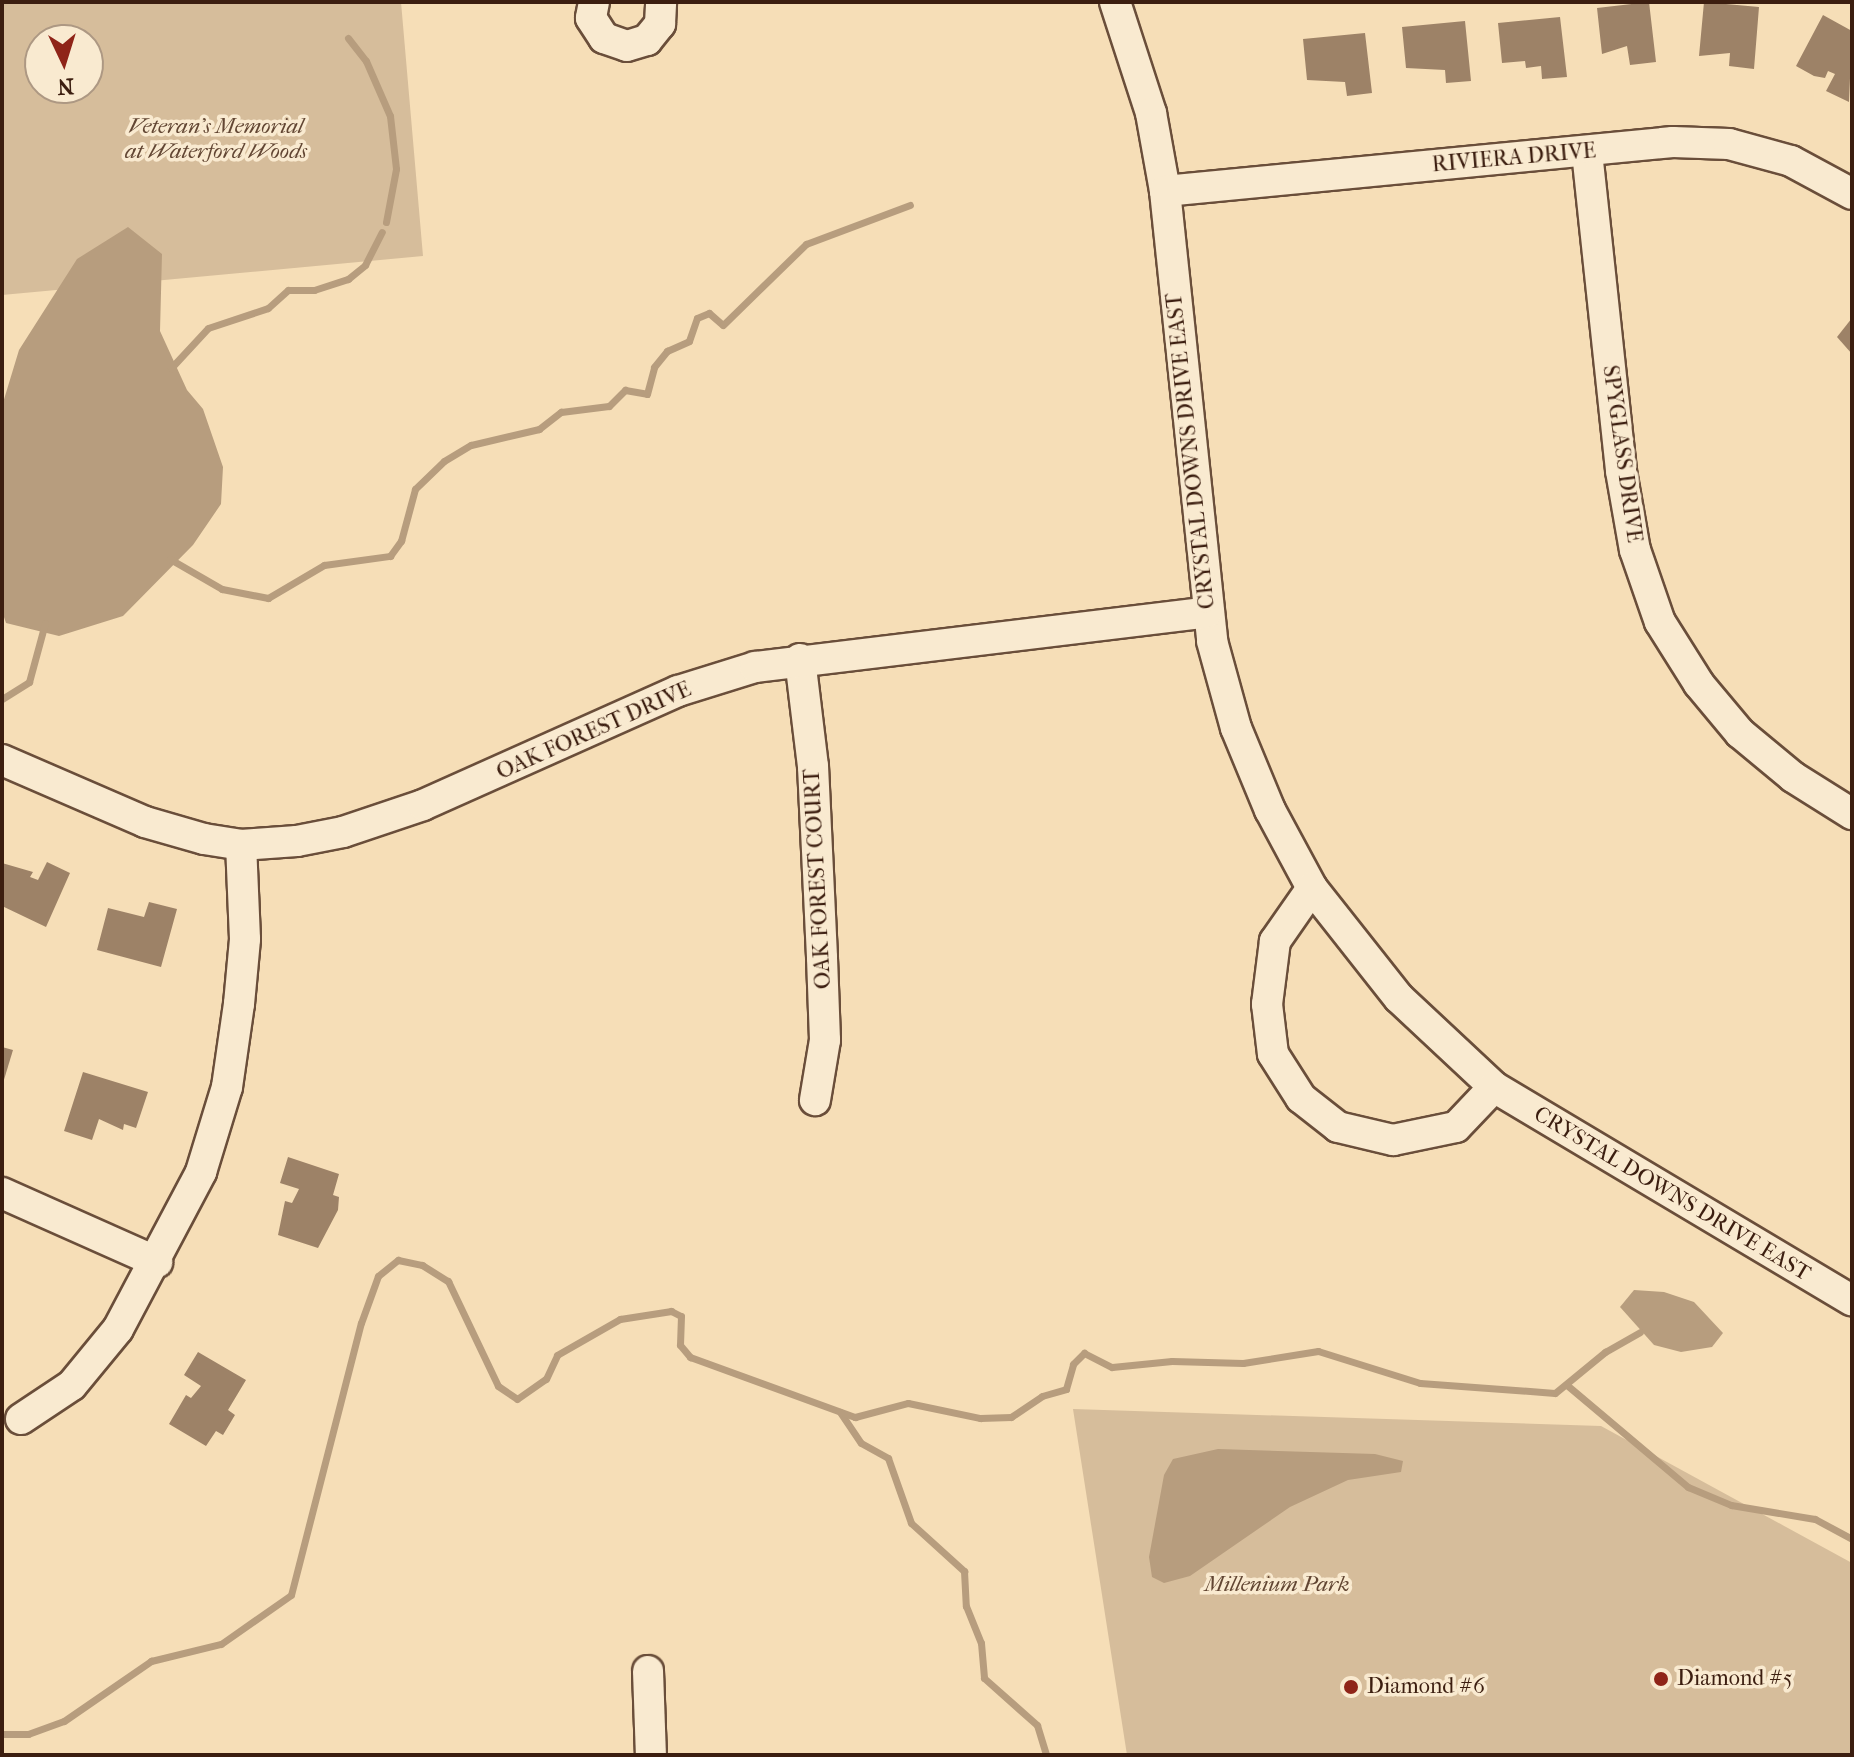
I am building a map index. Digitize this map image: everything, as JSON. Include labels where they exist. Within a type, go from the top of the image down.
[{"type":"street","points":[[594,2],[591,18],[604,38],[627,46],[647,40],[660,24],[661,2]]},
{"type":"street","name":"CRYSTAL DOWNS DRIVE EAST","points":[[1115,2],[1151,113],[1165,191],[1207,612],[1236,728],[1270,810],[1312,888],[1399,998],[1494,1087],[1852,1300]]},
{"type":"street","name":"RIVIERA DRIVE","points":[[1165,191],[1673,142],[1729,144],[1791,161],[1852,194]]},
{"type":"street","name":"SPYGLASS DRIVE","points":[[1587,152],[1621,471],[1635,550],[1660,622],[1699,684],[1740,733],[1793,777],[1852,814]]},
{"type":"street","name":"OAK FOREST DRIVE","points":[[2,760],[145,822],[241,845],[297,841],[370,823],[489,777],[678,691],[800,659],[1207,612]]},
{"type":"street","name":"OAK FOREST COURT","points":[[800,659],[813,766],[825,1040],[815,1100]]},
{"type":"street","points":[[21,1419],[72,1385],[118,1329],[157,1262],[201,1172],[227,1087],[245,939],[241,845]]},
{"type":"street","points":[[1312,888],[1275,941],[1267,1004],[1273,1054],[1301,1098],[1338,1127],[1393,1140],[1456,1127],[1494,1087]]},
{"type":"street","points":[[2,1193],[157,1262]]},
{"type":"street","points":[[648,1671],[651,1755]]},
{"type":"green space","name":"Veteran's Memorial at Waterford Woods","points":[[2,2],[401,2],[423,256],[2,295]]},
{"type":"green space","name":"Millenium Park","points":[[1073,1409],[1601,1426],[1852,1563],[1852,1755],[1127,1755]]},
{"type":"shaded area","points":[[128,227],[162,254],[160,331],[187,390],[203,409],[223,467],[221,504],[193,545],[123,616],[59,636],[6,623],[2,611],[2,406],[19,350],[77,259]]},
{"type":"shaded area","points":[[1634,1290],[1664,1292],[1694,1302],[1723,1333],[1712,1347],[1681,1352],[1654,1345],[1620,1307]]},
{"type":"shaded area","points":[[1218,1449],[1375,1454],[1403,1461],[1401,1472],[1348,1480],[1290,1507],[1190,1576],[1164,1583],[1152,1577],[1149,1557],[1164,1475],[1173,1459]]},
{"type":"building","points":[[1649,2],[1656,62],[1630,65],[1627,46],[1602,54],[1597,8]]},
{"type":"building","points":[[1704,2],[1759,7],[1754,69],[1729,66],[1730,53],[1699,56]]},
{"type":"building","points":[[1823,15],[1852,31],[1849,102],[1826,91],[1835,74],[1828,71],[1825,78],[1814,76],[1796,66]]},
{"type":"building","points":[[1560,17],[1567,77],[1542,79],[1541,66],[1526,68],[1525,61],[1502,63],[1498,23]]},
{"type":"building","points":[[1465,21],[1471,81],[1446,83],[1445,70],[1406,68],[1402,27]]},
{"type":"building","points":[[1365,33],[1372,93],[1347,96],[1345,82],[1307,80],[1303,39]]},
{"type":"building","points":[[1852,318],[1852,354],[1837,337]]},
{"type":"building","points":[[47,862],[70,873],[46,927],[2,906],[2,863],[33,872],[30,877],[38,880]]},
{"type":"building","points":[[149,902],[177,909],[161,967],[97,950],[108,908],[144,917]]},
{"type":"building","points":[[2,1047],[13,1050],[3,1083],[2,1083]]},
{"type":"building","points":[[83,1072],[148,1092],[136,1128],[124,1124],[123,1130],[99,1119],[92,1140],[64,1131]]},
{"type":"building","points":[[288,1157],[339,1174],[333,1195],[339,1197],[338,1210],[318,1248],[278,1235],[285,1201],[292,1203],[299,1189],[280,1183]]},
{"type":"building","points":[[198,1352],[246,1380],[228,1410],[235,1415],[223,1435],[216,1431],[206,1446],[169,1424],[186,1395],[191,1398],[201,1386],[184,1375]]},
{"type":"waterway","points":[[348,38],[366,61],[390,116],[396,169],[386,222]]},
{"type":"waterway","points":[[170,559],[222,589],[268,598],[324,565],[390,556],[401,541],[415,489],[444,461],[471,445],[539,429],[561,412],[609,406],[625,390],[647,394],[654,367],[667,351],[689,341],[697,318],[709,313],[723,325],[806,244],[910,205]]},
{"type":"waterway","points":[[171,368],[208,328],[268,308],[288,290],[314,290],[348,279],[365,265],[382,232]]},
{"type":"waterway","points":[[2,699],[29,682],[45,623]]},
{"type":"waterway","points":[[2,1734],[28,1734],[64,1721],[151,1661],[221,1644],[291,1595],[361,1323],[378,1276],[398,1260],[422,1265],[448,1281],[498,1386],[517,1399],[546,1379],[557,1355],[620,1319],[671,1311],[681,1316],[680,1345],[690,1357],[855,1417],[908,1403],[980,1418],[1011,1417],[1042,1396],[1066,1389],[1073,1364],[1084,1353],[1112,1367],[1172,1361],[1243,1363],[1318,1351],[1420,1383],[1555,1393],[1605,1352],[1640,1332]]},
{"type":"waterway","points":[[1568,1386],[1688,1487],[1731,1505],[1815,1519],[1852,1539]]},
{"type":"waterway","points":[[840,1412],[861,1443],[888,1458],[911,1523],[964,1571],[966,1606],[981,1643],[984,1678],[1037,1725],[1046,1755]]},
{"type":"place","name":"Diamond #5","points":[[1661,1679]]},
{"type":"place","name":"Diamond #6","points":[[1351,1687]]}]
